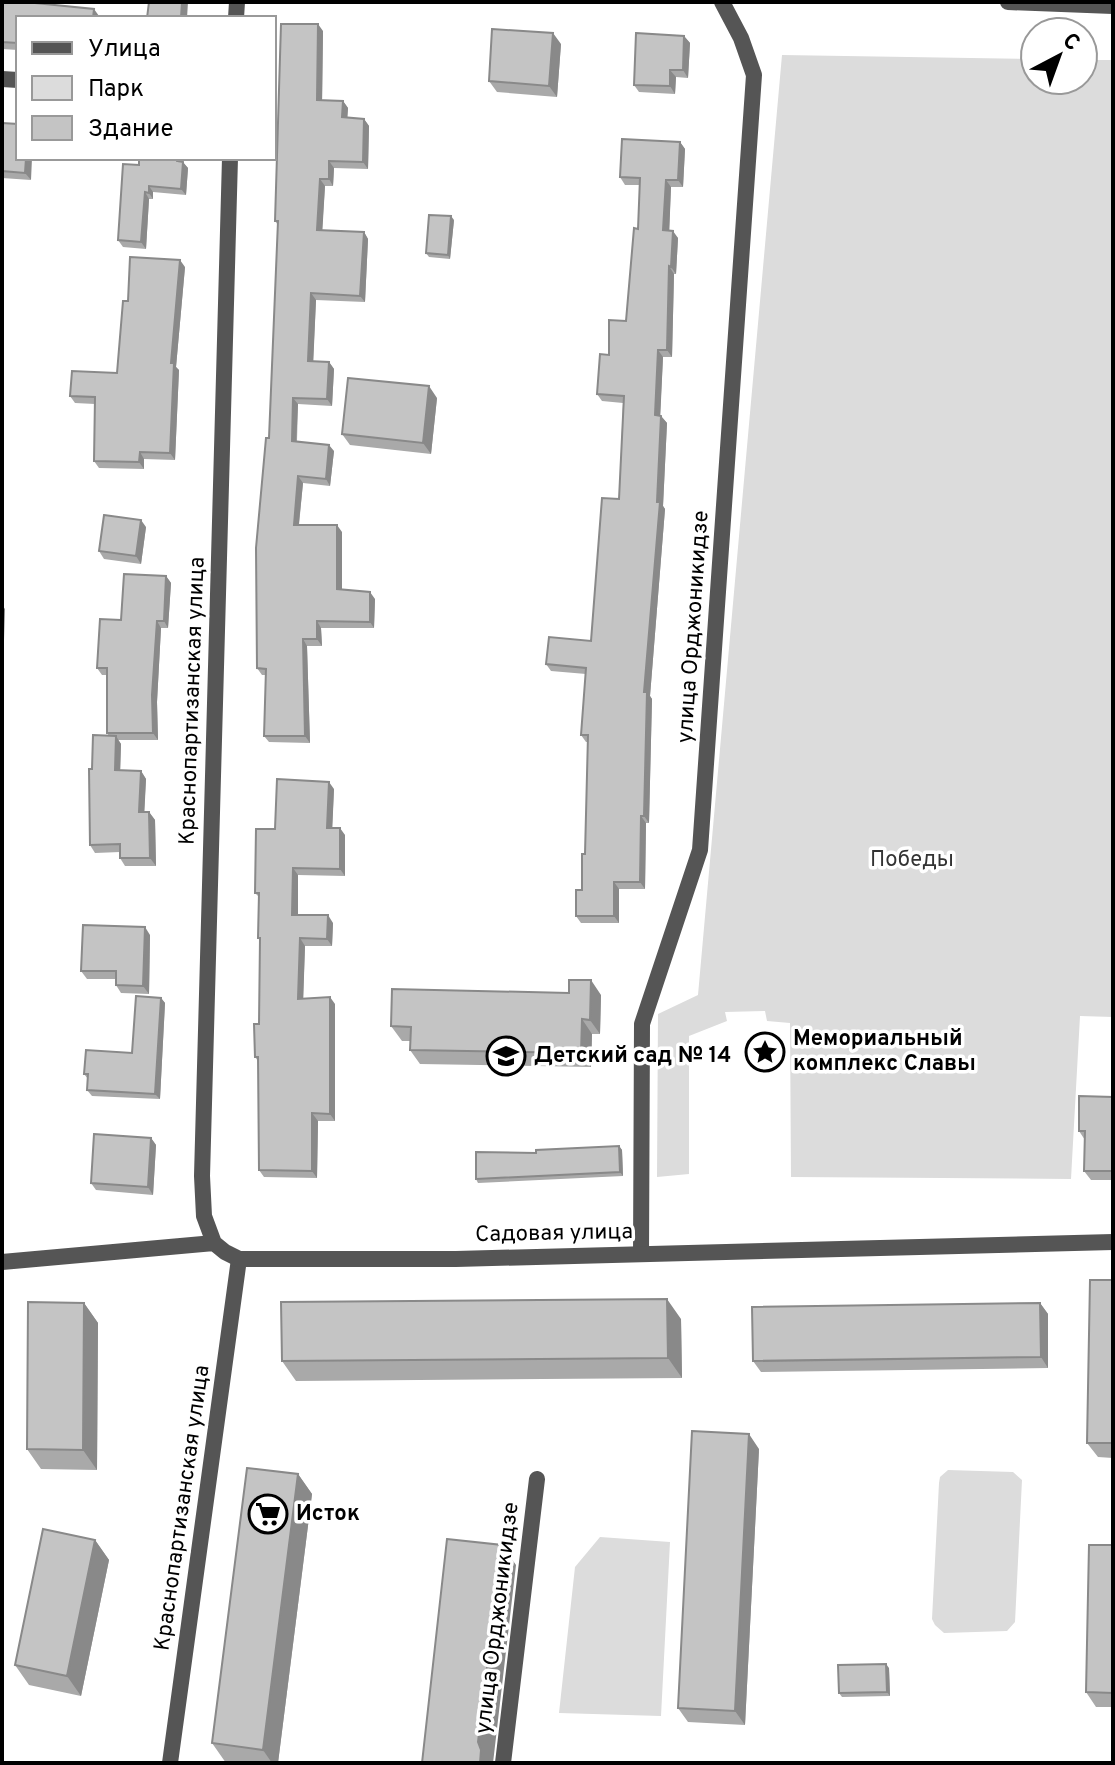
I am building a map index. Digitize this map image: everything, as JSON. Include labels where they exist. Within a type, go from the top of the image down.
[{"type":"street","name":"улица Орджоникидзе","points":[[641,1254],[642,1024],[700,850],[753,91],[754,75],[741,38],[722,2]]},
{"type":"street","points":[[1008,2],[1113,6]]},
{"type":"street","name":"Краснопартизанская улица","points":[[214,1243],[204,1216],[202,1176],[230,160]]},
{"type":"street","name":"Садовая улица","points":[[239,1259],[456,1259],[1113,1242]]},
{"type":"street","points":[[2,1262],[214,1243],[239,1259]]},
{"type":"street","name":"Краснопартизанская улица","points":[[170,1763],[239,1259]]},
{"type":"street","name":"улица Орджоникидзе","points":[[503,1763],[537,1479]]},
{"type":"green space","name":"Победы","points":[[782,55],[1019,59],[1019,96],[1099,96],[1099,60],[1113,60],[1113,1017],[1080,1016],[1071,1179],[791,1177],[790,1023],[767,1021],[765,1011],[725,1012],[727,1021],[689,1036],[689,1174],[657,1177],[658,1014],[698,995]]},
{"type":"green space","points":[[948,1470],[1013,1472],[1022,1480],[1015,1622],[1007,1631],[944,1633],[932,1619],[939,1483],[940,1477]]},
{"type":"green space","points":[[600,1537],[670,1542],[661,1716],[559,1713],[575,1567]]},
{"type":"building","points":[[2,2],[94,9],[93,16],[16,16],[16,43],[2,42]]},
{"type":"building","points":[[149,2],[182,2],[181,16],[147,16]]},
{"type":"building","points":[[281,24],[318,24],[317,100],[343,101],[342,117],[364,119],[363,162],[329,161],[329,179],[320,179],[317,230],[364,232],[360,296],[311,293],[308,361],[329,362],[327,399],[293,398],[292,441],[329,445],[326,479],[298,476],[294,525],[337,525],[337,589],[370,592],[370,622],[317,621],[317,639],[303,639],[305,736],[264,736],[266,669],[257,668],[256,548],[266,438],[269,438],[278,221],[275,221]]},
{"type":"building","points":[[492,29],[553,33],[549,86],[489,81]]},
{"type":"building","points":[[636,33],[684,36],[683,70],[670,70],[670,86],[634,85]]},
{"type":"building","points":[[2,123],[16,124],[16,160],[26,160],[25,173],[2,171]]},
{"type":"building","points":[[622,139],[680,142],[678,180],[666,180],[663,230],[673,231],[667,350],[658,350],[655,415],[661,416],[657,502],[660,502],[644,692],[647,692],[644,816],[641,816],[640,882],[614,882],[614,916],[576,916],[576,890],[582,890],[582,854],[585,854],[588,735],[581,735],[586,668],[546,664],[549,637],[591,641],[602,498],[619,499],[624,396],[597,394],[600,354],[609,355],[609,320],[626,321],[634,228],[638,229],[640,178],[620,177]]},
{"type":"building","points":[[139,160],[183,162],[181,189],[149,186],[149,193],[145,192],[141,242],[118,240],[123,164],[139,165]]},
{"type":"building","points":[[429,215],[451,216],[448,255],[426,253]]},
{"type":"building","points":[[130,257],[180,260],[171,363],[174,363],[170,453],[140,452],[139,462],[94,461],[95,397],[70,396],[72,371],[117,373],[123,301],[128,301]]},
{"type":"building","points":[[348,378],[429,386],[423,443],[342,434]]},
{"type":"building","points":[[104,515],[141,520],[136,556],[99,551]]},
{"type":"building","points":[[124,574],[166,576],[164,621],[157,621],[153,733],[107,733],[107,668],[97,668],[100,619],[121,620]]},
{"type":"building","points":[[93,735],[116,736],[115,770],[141,771],[139,812],[149,812],[150,858],[120,858],[120,844],[90,845],[89,769],[92,769]]},
{"type":"building","points":[[277,779],[329,782],[327,828],[340,828],[340,869],[293,868],[292,915],[328,915],[327,939],[300,938],[298,999],[330,997],[330,1114],[312,1113],[312,1171],[259,1170],[258,1057],[255,1057],[254,1024],[259,1024],[260,938],[259,893],[255,893],[256,829],[275,829]]},
{"type":"building","points":[[83,925],[145,927],[143,986],[116,985],[116,971],[81,971]]},
{"type":"building","points":[[569,980],[591,980],[590,1020],[582,1019],[581,1053],[410,1050],[411,1027],[391,1026],[392,989],[569,993]]},
{"type":"building","points":[[136,996],[161,998],[155,1094],[87,1090],[88,1074],[84,1074],[86,1050],[132,1053]]},
{"type":"building","points":[[1079,1096],[1113,1097],[1113,1171],[1084,1171],[1085,1131],[1079,1131]]},
{"type":"building","points":[[94,1134],[151,1138],[148,1187],[91,1183]]},
{"type":"building","points":[[619,1146],[620,1172],[476,1179],[476,1152],[536,1153],[536,1150]]},
{"type":"building","points":[[1090,1280],[1113,1280],[1113,1443],[1087,1443]]},
{"type":"building","points":[[667,1299],[668,1358],[282,1361],[281,1302]]},
{"type":"building","points":[[28,1302],[84,1303],[83,1450],[27,1449]]},
{"type":"building","points":[[1040,1303],[1041,1357],[753,1361],[752,1307]]},
{"type":"building","points":[[692,1431],[749,1434],[735,1711],[678,1708]]},
{"type":"building","points":[[247,1468],[298,1474],[263,1750],[212,1743]]},
{"type":"building","points":[[43,1529],[95,1540],[67,1676],[15,1665]]},
{"type":"building","points":[[447,1539],[502,1545],[478,1742],[480,1763],[422,1763]]},
{"type":"building","points":[[1089,1545],[1113,1545],[1113,1693],[1086,1692]]},
{"type":"building","points":[[886,1664],[887,1692],[839,1693],[838,1665]]},
{"type":"place","name":"Мемориальный комплекс Славы","points":[[765,1052]]},
{"type":"place","name":"Детский сад № 14","points":[[506,1056]]},
{"type":"place","name":"Исток","points":[[268,1514]]}]
